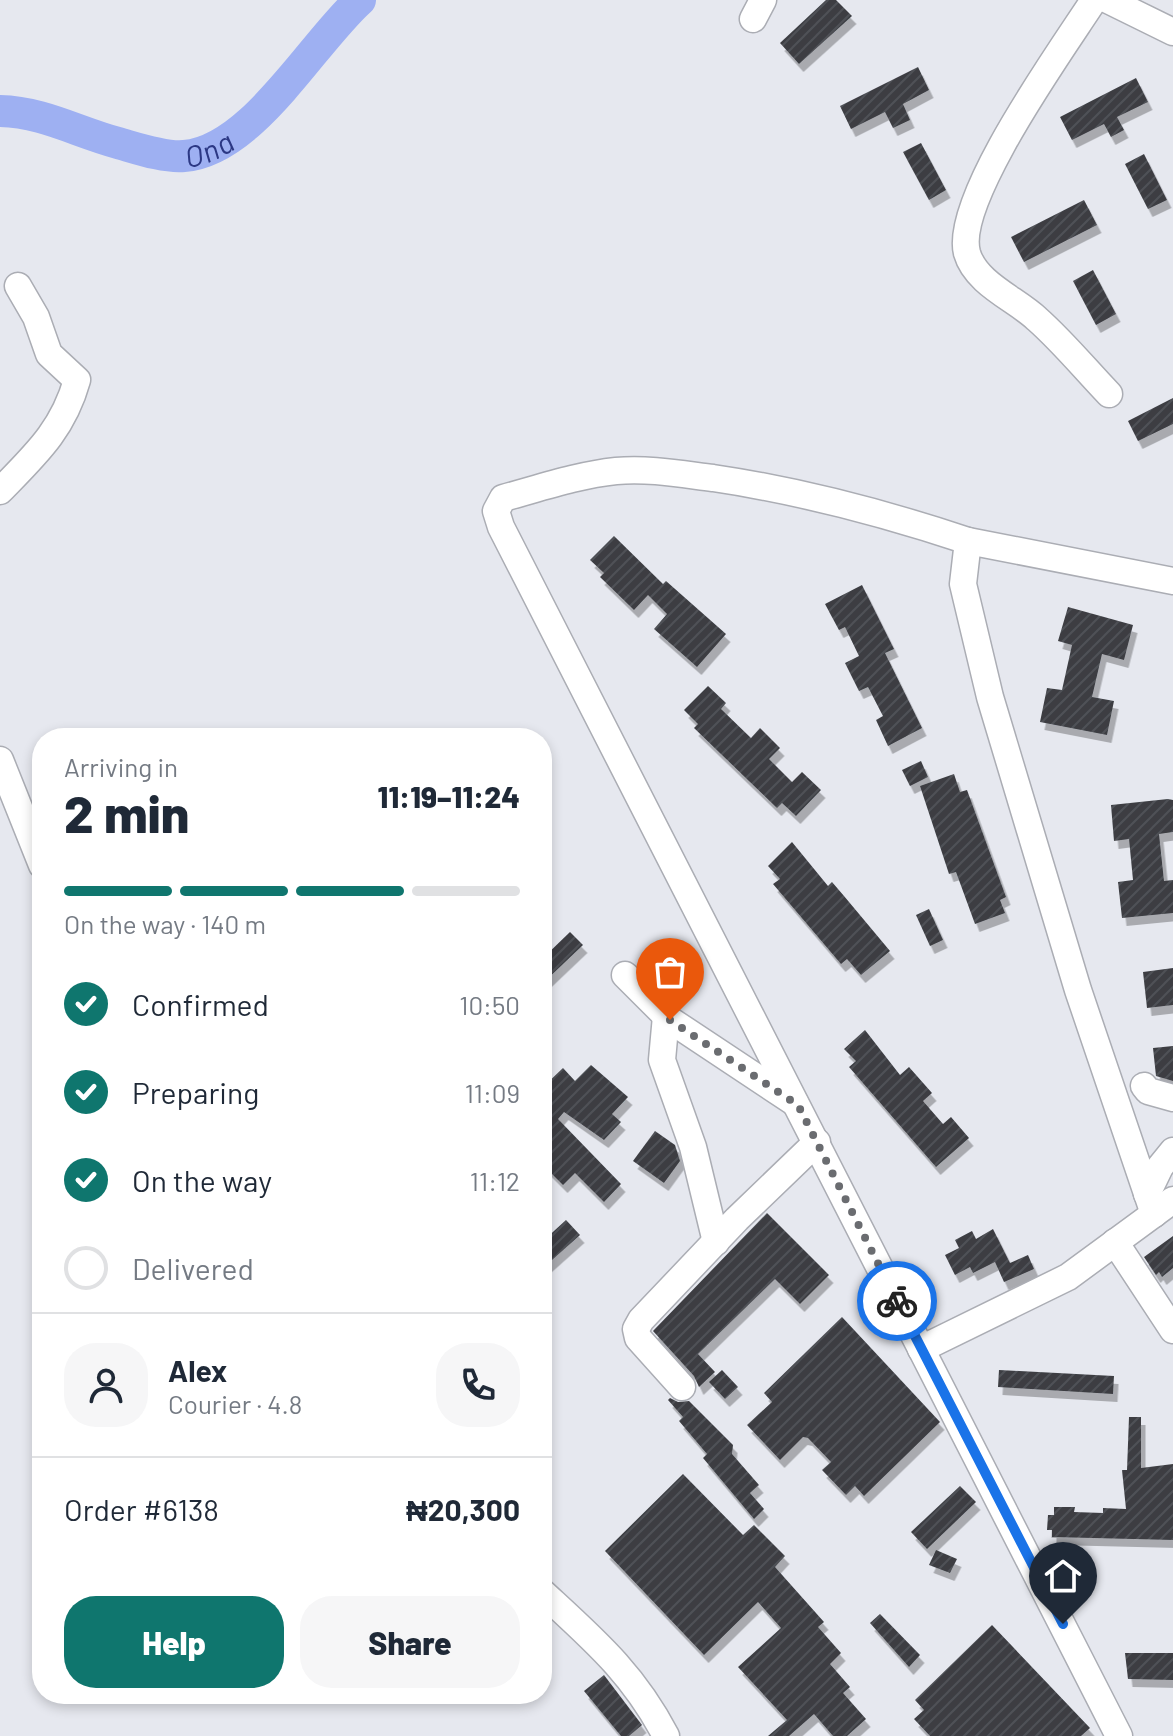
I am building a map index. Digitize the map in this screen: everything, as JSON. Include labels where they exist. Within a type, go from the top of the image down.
[{"type":"street","points":[[1094,0],[986,174],[968,220],[967,254],[991,286],[1036,317],[1109,394]]},
{"type":"street","points":[[1108,0],[1173,32]]},
{"type":"street","points":[[0,491],[48,440],[68,410],[77,380],[49,354],[36,317],[18,286]]},
{"type":"street","points":[[1119,1736],[501,527],[496,511],[503,498],[580,477],[618,471],[663,471],[752,484],[867,507],[968,541],[1173,581]]},
{"type":"street","points":[[968,541],[963,584],[990,697],[1078,990],[1158,1202]]},
{"type":"street","points":[[0,760],[32,840]]},
{"type":"street","points":[[625,975],[666,1016],[798,1105]]},
{"type":"street","points":[[666,1016],[662,1060],[693,1147],[716,1242]]},
{"type":"street","points":[[1144,1086],[1148,1091],[1173,1098]]},
{"type":"street","points":[[682,1387],[638,1338],[636,1329],[716,1242],[817,1142]]},
{"type":"street","points":[[921,1349],[1068,1277],[1115,1242],[1158,1202],[1160,1167],[1173,1151]]},
{"type":"street","points":[[1115,1242],[1173,1330]]},
{"type":"street","points":[[552,1602],[625,1671],[645,1696],[666,1736]]},
{"type":"building","points":[[826,0],[836,0],[852,16],[799,64],[780,43]]},
{"type":"building","points":[[918,67],[929,90],[903,104],[910,120],[893,128],[885,112],[851,129],[840,106]]},
{"type":"building","points":[[1136,78],[1148,102],[1117,117],[1124,130],[1111,137],[1104,124],[1072,140],[1060,117]]},
{"type":"building","points":[[921,143],[946,190],[929,200],[903,152]]},
{"type":"building","points":[[1144,154],[1167,200],[1148,209],[1125,164]]},
{"type":"building","points":[[1084,200],[1097,225],[1024,262],[1011,237]]},
{"type":"building","points":[[1093,270],[1116,314],[1096,325],[1073,281]]},
{"type":"building","points":[[1173,398],[1173,424],[1138,441],[1128,421]]},
{"type":"building","points":[[614,536],[663,584],[666,581],[726,634],[697,667],[654,629],[667,614],[648,595],[634,610],[600,577],[604,573],[590,560]]},
{"type":"building","points":[[862,585],[894,649],[885,653],[922,728],[888,746],[876,720],[883,716],[868,687],[859,691],[845,663],[859,656],[845,627],[839,630],[825,604]]},
{"type":"building","points":[[1068,607],[1133,625],[1124,660],[1102,654],[1092,697],[1114,701],[1107,735],[1040,722],[1047,688],[1062,690],[1072,645],[1058,641]]},
{"type":"building","points":[[708,686],[726,703],[721,709],[751,738],[760,728],[780,748],[769,759],[792,782],[802,772],[821,790],[796,816],[782,803],[777,808],[694,728],[698,724],[684,710]]},
{"type":"building","points":[[921,761],[928,777],[910,786],[902,770]]},
{"type":"building","points":[[954,774],[960,792],[967,790],[1006,897],[1000,900],[1005,913],[975,924],[956,872],[949,874],[920,786]]},
{"type":"building","points":[[1173,800],[1173,832],[1159,834],[1164,881],[1173,880],[1173,913],[1122,918],[1118,882],[1133,880],[1129,839],[1114,841],[1111,805]]},
{"type":"building","points":[[792,842],[828,886],[832,882],[890,951],[861,975],[847,959],[841,964],[773,884],[780,879],[768,866]]},
{"type":"building","points":[[929,909],[943,940],[930,946],[916,915]]},
{"type":"building","points":[[570,932],[583,945],[552,974],[552,949]]},
{"type":"building","points":[[1173,968],[1173,1005],[1147,1008],[1143,972]]},
{"type":"building","points":[[865,1030],[900,1075],[909,1067],[932,1093],[923,1101],[943,1124],[951,1117],[969,1138],[936,1167],[849,1067],[856,1061],[844,1049]]},
{"type":"building","points":[[1173,1046],[1173,1081],[1156,1076],[1153,1048]]},
{"type":"building","points":[[591,1065],[628,1097],[612,1114],[621,1122],[604,1140],[564,1112],[558,1119],[621,1184],[604,1202],[575,1173],[563,1185],[552,1174],[552,1078],[563,1068],[575,1081]]},
{"type":"building","points":[[655,1131],[675,1145],[680,1161],[664,1183],[633,1161]]},
{"type":"building","points":[[767,1213],[829,1275],[800,1304],[775,1279],[698,1354],[715,1372],[699,1387],[694,1376],[653,1331]]},
{"type":"building","points":[[566,1220],[580,1235],[552,1260],[552,1233]]},
{"type":"building","points":[[993,1229],[1010,1263],[1028,1255],[1034,1269],[1004,1282],[995,1262],[973,1273],[970,1267],[955,1275],[945,1255],[959,1248],[955,1240],[972,1231],[976,1239]]},
{"type":"building","points":[[1173,1236],[1173,1268],[1162,1277],[1159,1272],[1156,1275],[1144,1257]]},
{"type":"building","points":[[842,1317],[940,1422],[864,1496],[855,1486],[846,1495],[822,1470],[831,1462],[808,1438],[803,1437],[780,1460],[747,1425],[772,1402],[764,1393]]},
{"type":"building","points":[[722,1370],[738,1387],[725,1399],[709,1382]]},
{"type":"building","points":[[999,1370],[1114,1376],[1113,1394],[998,1387]]},
{"type":"building","points":[[668,1400],[678,1402],[689,1401],[733,1445],[732,1454],[759,1485],[750,1493],[764,1509],[754,1519],[703,1458],[707,1454],[679,1421],[683,1417]]},
{"type":"building","points":[[1129,1417],[1141,1417],[1141,1468],[1173,1464],[1173,1540],[1052,1537],[1052,1530],[1047,1530],[1048,1515],[1054,1515],[1054,1507],[1075,1507],[1074,1512],[1103,1513],[1103,1508],[1126,1509],[1122,1470],[1127,1470]]},
{"type":"building","points":[[683,1474],[743,1535],[754,1525],[785,1556],[775,1567],[824,1622],[818,1627],[841,1653],[830,1664],[850,1687],[843,1693],[866,1719],[847,1736],[833,1736],[814,1714],[789,1736],[768,1736],[787,1720],[738,1667],[781,1628],[758,1602],[704,1655],[605,1551]]},
{"type":"building","points":[[960,1486],[976,1502],[927,1549],[911,1532]]},
{"type":"building","points":[[936,1550],[957,1559],[950,1573],[929,1565]]},
{"type":"building","points":[[880,1614],[920,1655],[909,1667],[870,1623]]},
{"type":"building","points":[[992,1625],[1090,1728],[1081,1736],[930,1736],[914,1719],[924,1710],[915,1700]]},
{"type":"building","points":[[1125,1653],[1173,1653],[1173,1680],[1128,1679]]},
{"type":"building","points":[[604,1675],[642,1725],[629,1736],[621,1736],[584,1691]]},
{"type":"waterway","name":"Ona","points":[[0,111],[45,119],[160,154],[184,156],[209,150],[233,136],[257,116],[360,0]]},
{"type":"way so far","points":[[670,1020],[798,1105],[897,1301]]},
{"type":"route","points":[[897,1301],[1063,1624]]}]
